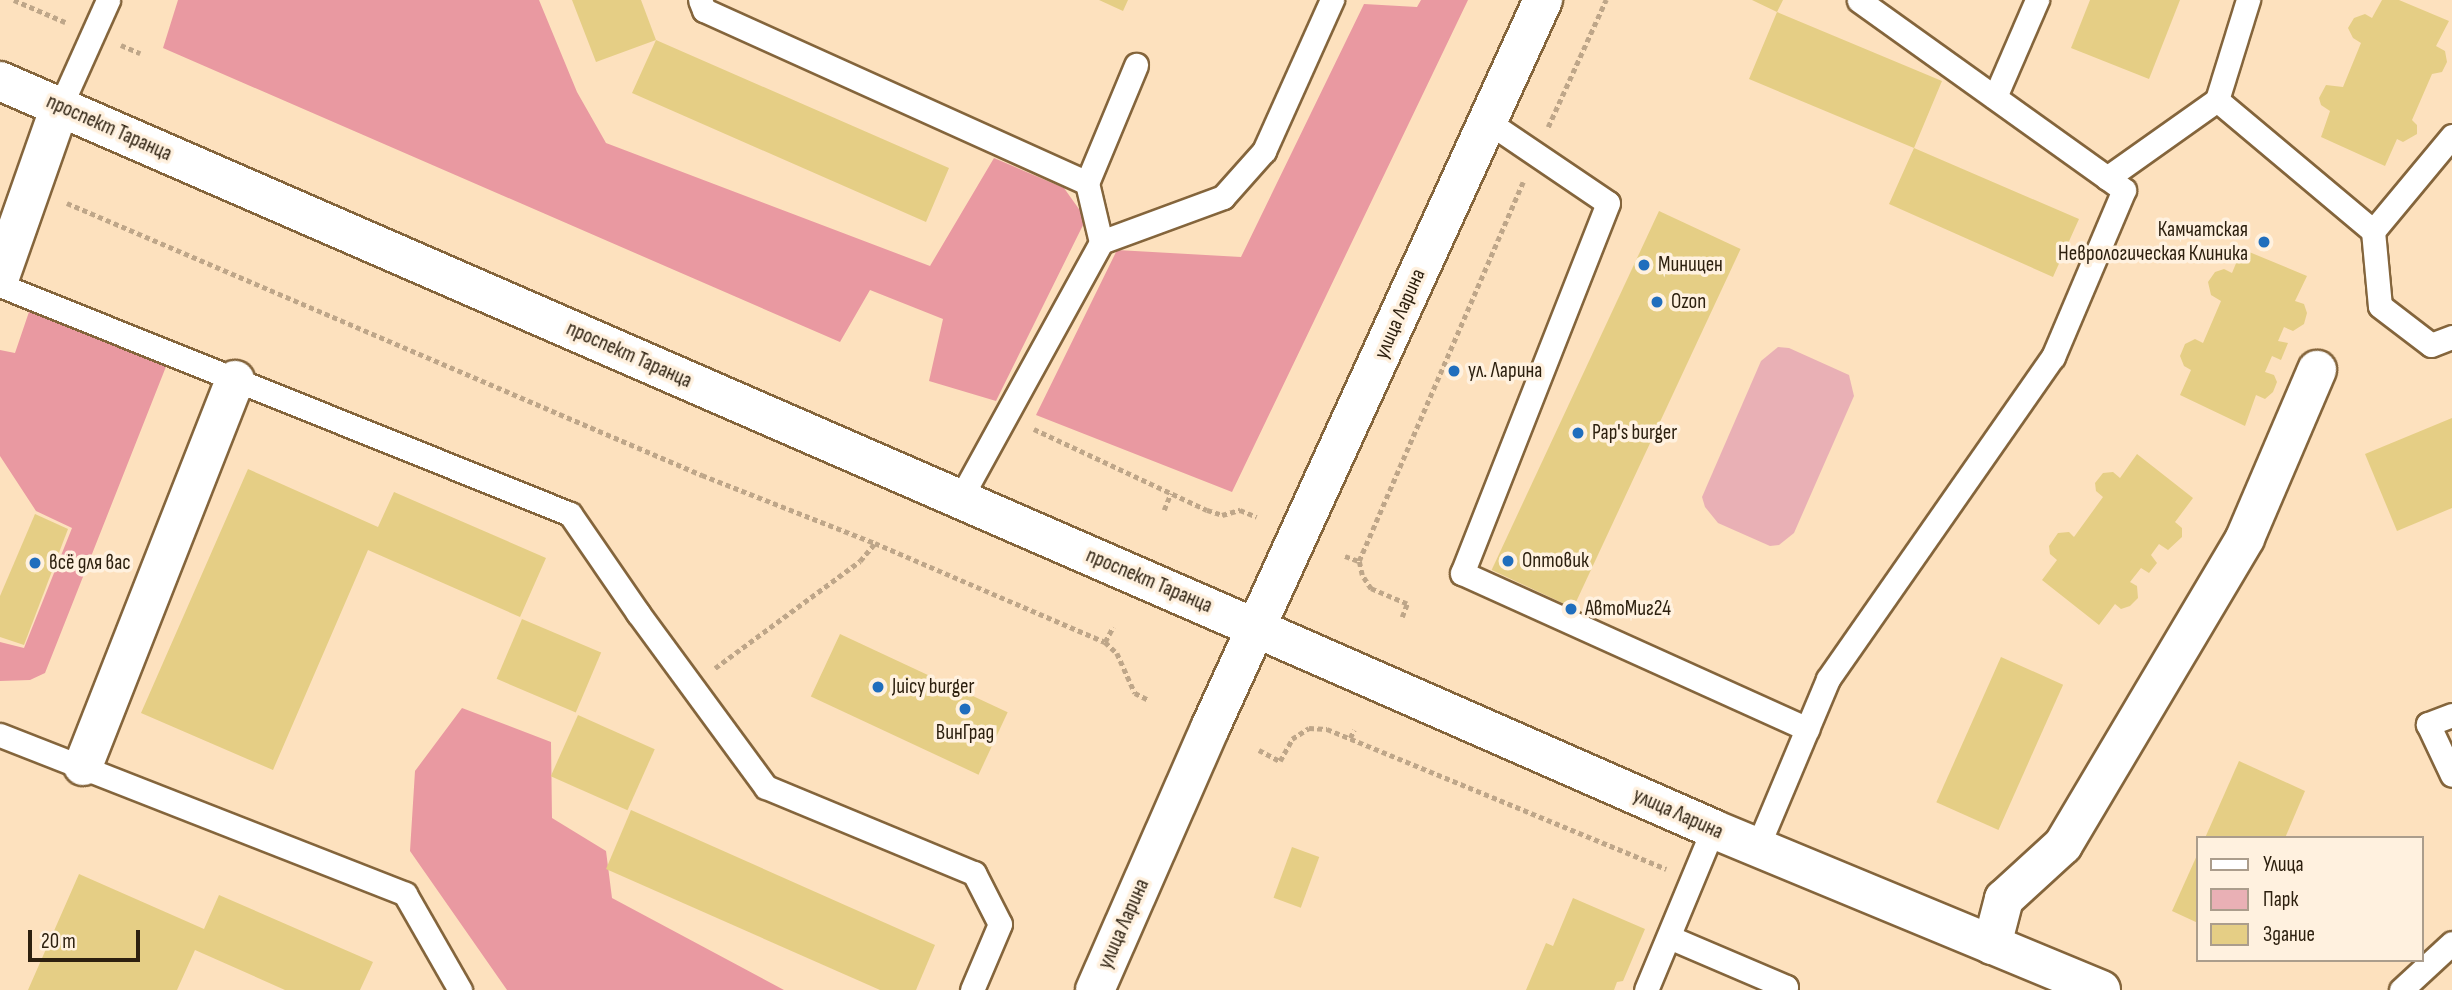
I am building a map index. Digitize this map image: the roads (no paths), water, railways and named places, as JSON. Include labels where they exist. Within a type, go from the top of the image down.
[{"type":"main road","name":"улица Ларина","points":[[1095,990],[1210,728],[1258,629],[1543,0]]},
{"type":"main road","name":"проспект Таранца","points":[[0,81],[1258,629]]},
{"type":"main road","points":[[0,277],[60,107]]},
{"type":"main road","points":[[1993,945],[2004,899],[2063,845],[2245,538],[2317,370]]},
{"type":"main road","points":[[83,766],[235,380]]},
{"type":"main road","name":"улица Ларина","points":[[1258,629],[1713,830],[2101,990]]},
{"type":"lane","points":[[60,107],[108,0]]},
{"type":"lane","points":[[699,0],[704,10],[1087,183]]},
{"type":"lane","points":[[960,499],[1101,242],[1223,197],[1264,151],[1332,0]]},
{"type":"lane","points":[[1757,848],[1828,679],[2053,356],[2124,190],[1859,0]]},
{"type":"lane","points":[[1995,97],[2037,0]]},
{"type":"lane","points":[[2107,178],[2217,100],[2248,0]]},
{"type":"lane","points":[[1101,242],[1087,183],[1136,65]]},
{"type":"lane","points":[[2217,100],[2373,231],[2380,306],[2431,345],[2452,337]]},
{"type":"lane","points":[[1487,121],[1608,203],[1462,573],[1807,729]]},
{"type":"lane","points":[[2373,231],[2452,136]]},
{"type":"lane","points":[[0,285],[570,514],[766,787],[974,873],[1000,924],[972,990]]},
{"type":"lane","points":[[2452,715],[2428,724],[2452,775]]},
{"type":"lane","points":[[0,736],[83,766],[405,894],[460,990]]},
{"type":"lane","points":[[1646,990],[1713,830]]},
{"type":"lane","points":[[1668,937],[1786,987],[1784,990]]},
{"type":"lane","points":[[2401,990],[2452,943]]},
{"type":"place","name":"Камчатская Неврологическая Клиника","points":[[2264,242]]},
{"type":"place","name":"Миницен","points":[[1644,265]]},
{"type":"place","name":"Ozon","points":[[1657,302]]},
{"type":"place","name":"ул. Ларина","points":[[1454,371]]},
{"type":"place","name":"Pap's burger","points":[[1578,433]]},
{"type":"place","name":"Оптовик","points":[[1508,561]]},
{"type":"place","name":"всё для вас","points":[[35,563]]},
{"type":"place","name":"АвтоМиг24","points":[[1571,609]]},
{"type":"place","name":"Juicy burger","points":[[878,687]]},
{"type":"place","name":"ВинГрад","points":[[965,709]]}]
